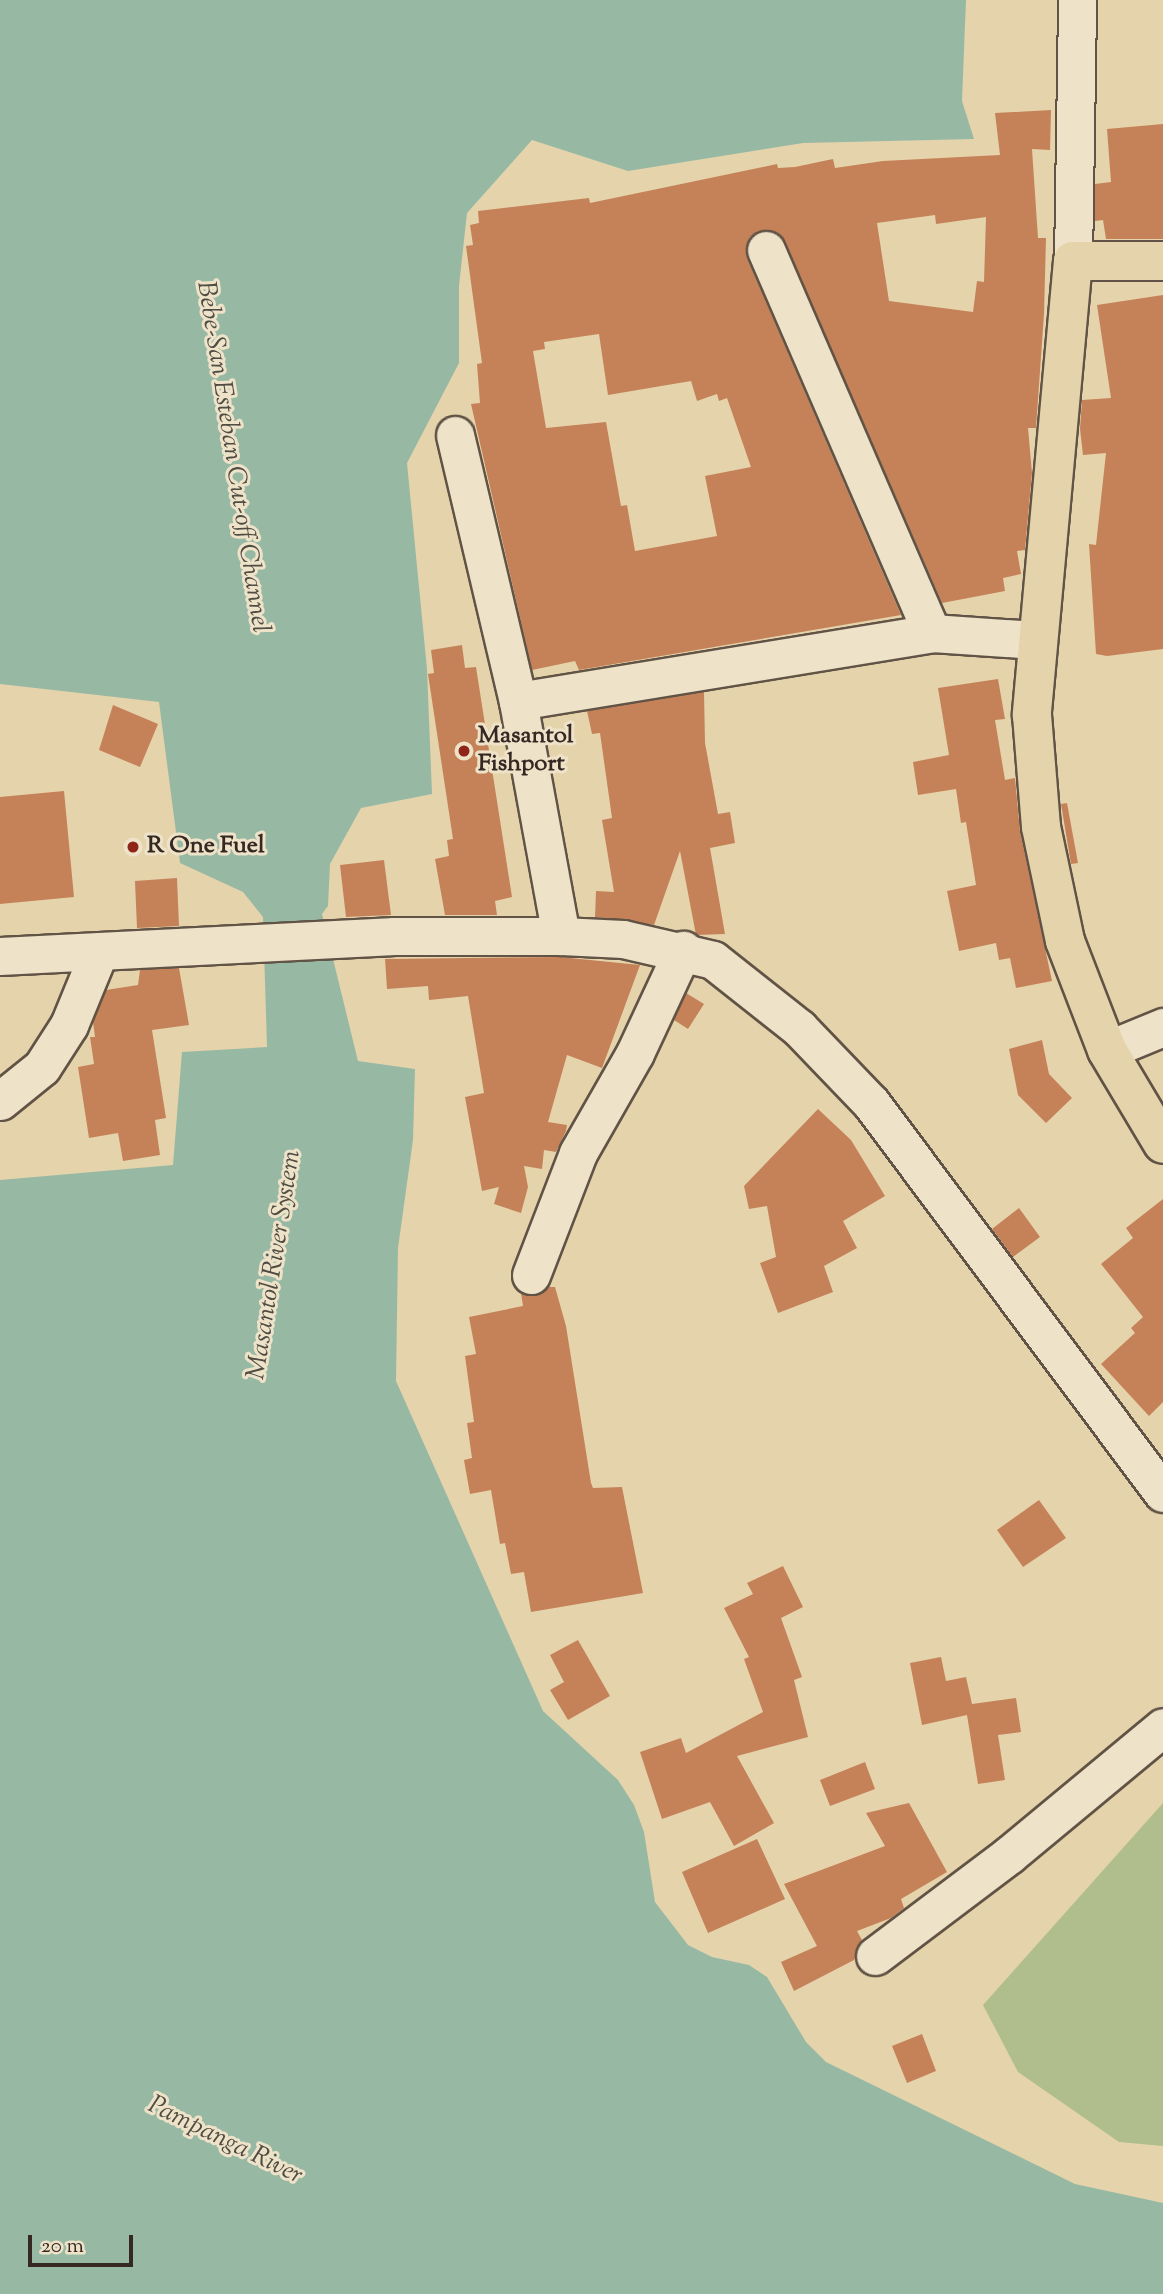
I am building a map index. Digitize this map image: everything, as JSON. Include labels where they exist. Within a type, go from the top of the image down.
[{"type":"main road","points":[[1163,261],[1073,261],[1036,640],[1032,715],[1041,827],[1065,941],[1107,1050],[1163,1144]]},
{"type":"street","points":[[1073,261],[1077,0]]},
{"type":"street","points":[[766,250],[932,633]]},
{"type":"street","points":[[455,435],[518,701],[561,936]]},
{"type":"street","points":[[518,701],[932,633],[1036,640]]},
{"type":"street","points":[[0,956],[213,948],[394,936],[561,936],[624,939],[683,950],[713,960],[799,1028],[871,1102],[1163,1493]]},
{"type":"street","points":[[531,1275],[578,1153],[635,1053],[683,950]]},
{"type":"street","points":[[0,1101],[42,1067],[69,1025],[99,952]]},
{"type":"street","points":[[1107,1050],[1163,1027]]},
{"type":"street","points":[[875,1955],[1009,1855],[1163,1727]]},
{"type":"shaded area","points":[[1163,1803],[1163,2146],[1119,2142],[1018,2072],[983,2005]]},
{"type":"water","points":[[0,0],[966,0],[962,101],[974,139],[803,143],[628,171],[532,140],[467,213],[459,286],[459,363],[407,463],[427,669],[432,794],[361,808],[330,864],[328,906],[322,914],[358,1061],[415,1069],[413,1140],[398,1248],[396,1381],[543,1711],[618,1780],[634,1805],[644,1832],[655,1902],[688,1945],[712,1957],[749,1965],[767,1977],[806,2042],[826,2062],[1075,2184],[1163,2203],[1163,2294],[0,2294],[0,1180],[173,1165],[182,1052],[267,1047],[263,917],[243,892],[180,863],[159,702],[0,684]]},
{"type":"building","points":[[1051,110],[1050,150],[1032,149],[1038,238],[1046,238],[1036,428],[1028,428],[1032,473],[1025,550],[1017,551],[1021,574],[1003,578],[1005,591],[942,603],[785,242],[778,233],[758,231],[749,238],[747,258],[901,615],[579,670],[575,661],[532,670],[471,404],[480,403],[477,364],[482,363],[466,246],[473,245],[470,225],[479,223],[478,211],[589,198],[590,203],[777,164],[778,168],[795,167],[833,159],[835,168],[883,161],[1000,155],[995,113]],"holes":[[[935,215],[936,224],[986,217],[984,282],[977,281],[973,312],[889,301],[877,223]],[[599,334],[608,395],[691,381],[697,401],[717,394],[719,401],[727,398],[751,467],[705,476],[717,536],[635,551],[627,505],[621,506],[606,422],[546,428],[533,351],[545,349],[544,342]]]},
{"type":"building","points":[[1163,124],[1163,239],[1106,239],[1103,220],[1095,221],[1095,184],[1111,182],[1107,129]]},
{"type":"building","points":[[1163,295],[1163,649],[1107,656],[1096,654],[1089,544],[1096,545],[1106,453],[1083,455],[1080,429],[1082,400],[1111,398],[1097,305]]},
{"type":"building","points":[[462,645],[465,668],[476,667],[512,897],[495,901],[497,915],[445,915],[435,859],[449,856],[447,840],[453,839],[428,674],[434,673],[431,650]]},
{"type":"building","points":[[998,679],[1005,719],[995,720],[1005,780],[1015,778],[1020,831],[1052,981],[1016,988],[1010,958],[999,960],[996,943],[959,951],[947,891],[976,885],[966,822],[961,823],[956,789],[918,795],[913,762],[949,755],[938,688]]},
{"type":"building","points":[[704,692],[705,743],[718,814],[730,812],[735,843],[710,848],[725,934],[696,935],[680,851],[654,925],[595,917],[596,891],[614,892],[602,820],[612,818],[600,733],[592,734],[587,711]]},
{"type":"building","points":[[113,705],[158,724],[140,767],[99,750]]},
{"type":"building","points":[[64,791],[74,897],[0,904],[0,797]]},
{"type":"building","points":[[1067,803],[1078,863],[1071,864],[1061,804]]},
{"type":"building","points":[[384,860],[391,915],[346,917],[340,865]]},
{"type":"building","points":[[177,878],[179,926],[137,928],[135,881]]},
{"type":"building","points":[[560,957],[640,965],[602,1068],[567,1055],[548,1122],[567,1125],[566,1131],[556,1152],[544,1150],[542,1169],[524,1166],[528,1187],[521,1213],[494,1204],[499,1187],[482,1191],[465,1097],[484,1093],[468,996],[429,1000],[428,986],[387,989],[385,959]]},
{"type":"building","points":[[179,968],[189,1025],[152,1030],[166,1118],[155,1120],[160,1155],[123,1161],[118,1133],[89,1138],[78,1067],[94,1064],[90,1037],[95,1037],[93,1022],[106,990],[138,985],[140,970]]},
{"type":"building","points":[[686,993],[704,1004],[688,1029],[674,1020]]},
{"type":"building","points":[[1042,1040],[1049,1074],[1072,1098],[1046,1123],[1018,1095],[1009,1049]]},
{"type":"building","points":[[818,1109],[851,1140],[885,1196],[843,1221],[857,1248],[824,1266],[833,1292],[778,1313],[760,1263],[776,1257],[767,1206],[749,1209],[744,1186]]},
{"type":"building","points":[[1163,1199],[1163,1402],[1149,1416],[1101,1364],[1135,1333],[1131,1328],[1143,1317],[1101,1264],[1133,1238],[1126,1228]]},
{"type":"building","points":[[1019,1208],[1040,1237],[1013,1257],[992,1229]]},
{"type":"building","points":[[547,1287],[555,1287],[566,1326],[591,1483],[593,1488],[622,1487],[643,1593],[531,1612],[524,1572],[511,1574],[505,1543],[500,1544],[491,1490],[470,1494],[464,1460],[472,1458],[467,1423],[474,1422],[465,1356],[476,1354],[469,1317],[523,1306],[521,1293],[535,1296]]},
{"type":"building","points":[[1039,1500],[1066,1538],[1023,1567],[997,1530]]},
{"type":"building","points":[[783,1566],[803,1607],[781,1618],[802,1677],[794,1680],[808,1737],[737,1756],[774,1823],[734,1846],[710,1802],[662,1819],[640,1752],[681,1738],[686,1753],[763,1712],[744,1659],[749,1657],[724,1608],[753,1594],[747,1583]]},
{"type":"building","points":[[578,1640],[610,1696],[568,1720],[550,1690],[564,1682],[550,1655]]},
{"type":"building","points":[[941,1657],[946,1681],[966,1677],[972,1704],[1016,1698],[1021,1732],[998,1735],[1005,1780],[978,1784],[967,1715],[922,1725],[910,1663]]},
{"type":"building","points":[[865,1762],[875,1789],[830,1806],[820,1780]]},
{"type":"building","points":[[909,1803],[947,1872],[901,1899],[904,1908],[891,1918],[857,1931],[862,1940],[854,1960],[794,1991],[781,1962],[817,1946],[784,1884],[885,1846],[866,1813]]},
{"type":"building","points":[[757,1839],[785,1899],[708,1933],[682,1872]]},
{"type":"building","points":[[922,2034],[936,2071],[907,2083],[892,2046]]},
{"type":"place","name":"Masantol Fishport","points":[[464,751]]},
{"type":"place","name":"R One Fuel","points":[[133,847]]},
{"type":"water label","name":"Bebe-San Esteban Cut-off Channel","points":[[232,457]]},
{"type":"water label","name":"Masantol River System","points":[[275,1265]]},
{"type":"water label","name":"Pampanga River","points":[[225,2141]]}]
